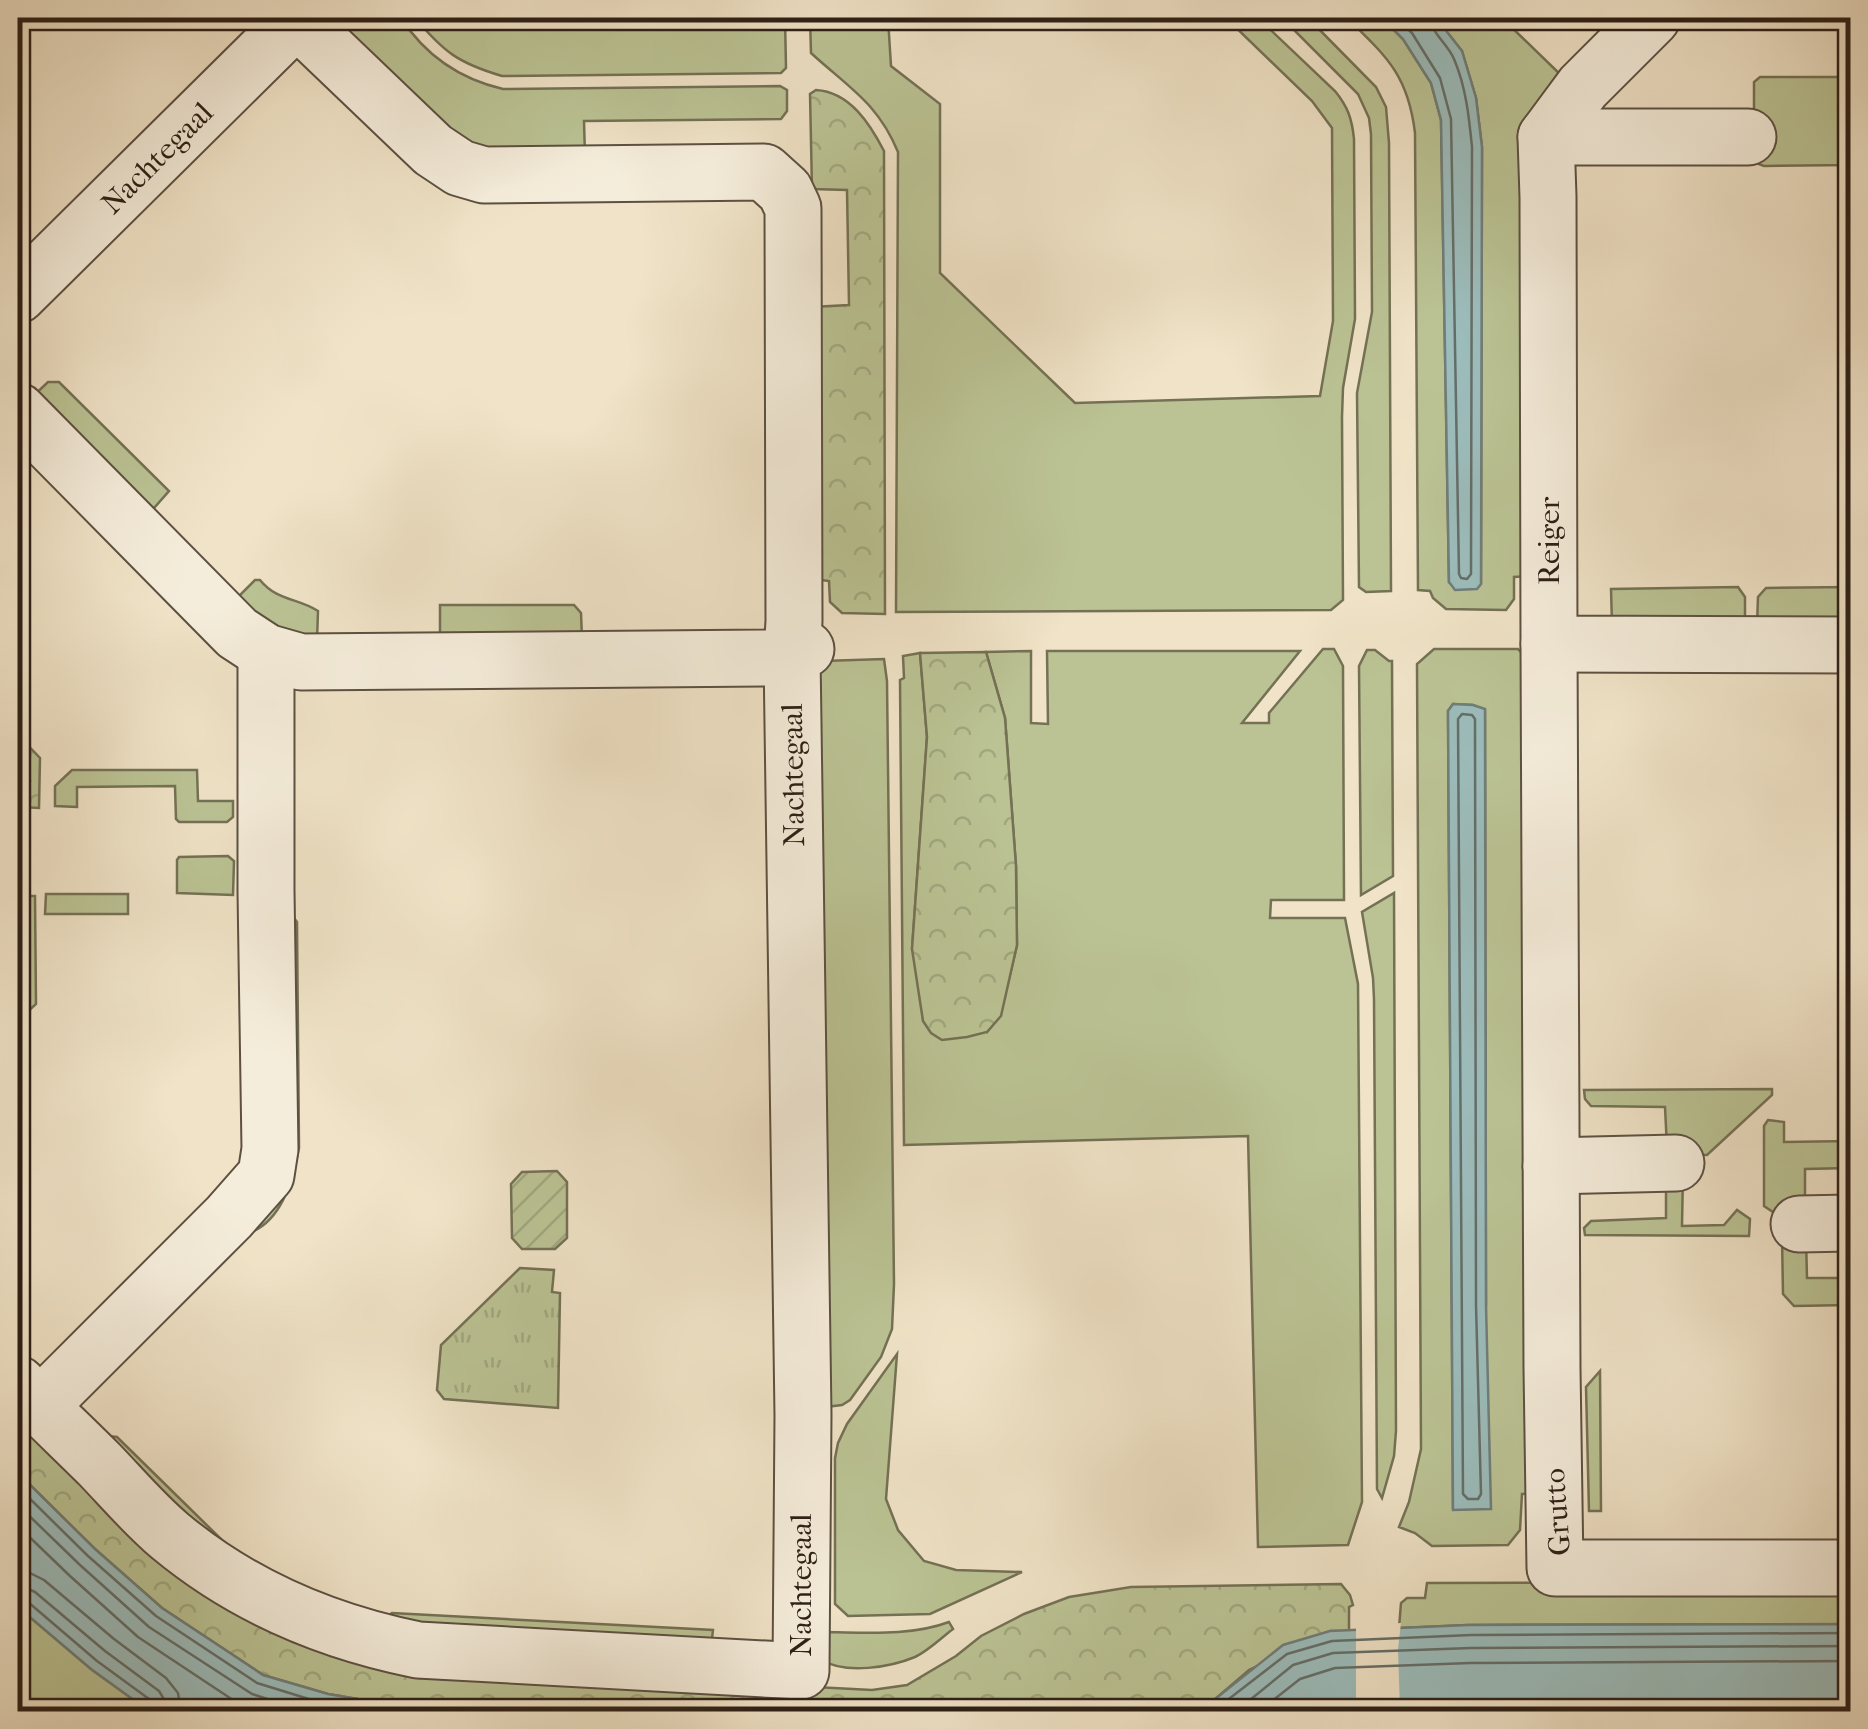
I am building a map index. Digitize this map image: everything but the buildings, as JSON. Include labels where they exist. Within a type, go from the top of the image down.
[{"type":"street","points":[[1546,137],[1583,87],[1652,18]]},
{"type":"street","name":"Nachtegaal","points":[[18,295],[296,19],[433,150],[460,168],[484,174],[764,172],[785,191],[793,208],[794,621],[799,652],[801,1672],[434,1652],[344,1632],[275,1604],[199,1559],[167,1534],[28,1396],[229,1216],[266,1176],[270,1149],[266,652]]},
{"type":"street","points":[[1546,137],[1748,136]]},
{"type":"street","name":"Reiger","points":[[1546,137],[1549,644]]},
{"type":"street","points":[[18,411],[237,633],[266,652],[302,662],[765,658],[799,652]]},
{"type":"street","points":[[1549,644],[1850,645]]},
{"type":"street","name":"Grutto","points":[[1549,644],[1555,1568],[1850,1568]]},
{"type":"street","points":[[1551,1166],[1676,1163]]},
{"type":"green space","points":[[322,18],[401,18],[445,64],[472,79],[503,89],[780,86],[787,90],[787,111],[781,119],[584,121],[585,156],[470,156]]},
{"type":"green space","points":[[415,18],[785,18],[786,68],[781,73],[502,76],[453,55]]},
{"type":"green space","points":[[810,18],[888,18],[891,66],[940,104],[940,273],[1075,403],[1320,396],[1333,321],[1332,128],[1312,101],[1226,18],[1258,18],[1335,91],[1349,114],[1354,139],[1355,319],[1342,417],[1343,600],[1331,610],[896,612],[898,152],[871,108],[811,53]]},
{"type":"green space","points":[[1282,18],[1308,18],[1376,87],[1386,107],[1391,591],[1366,592],[1359,587],[1357,393],[1372,312],[1369,118],[1358,94]]},
{"type":"green space","points":[[1347,18],[1382,18],[1403,39],[1431,83],[1441,120],[1449,582],[1481,583],[1482,147],[1476,98],[1462,51],[1436,18],[1502,18],[1564,78],[1530,576],[1514,577],[1514,599],[1506,610],[1446,609],[1430,591],[1418,590],[1415,133],[1401,81],[1374,44]]},
{"type":"green space","points":[[1760,77],[1850,77],[1850,165],[1756,163],[1754,82]]},
{"type":"green space","points":[[816,90],[849,103],[884,151],[885,614],[842,613],[830,602],[829,581],[814,579],[812,307],[849,305],[847,190],[812,189],[810,94]]},
{"type":"green space","points":[[48,382],[59,382],[169,491],[147,516],[29,400]]},
{"type":"green space","points":[[255,580],[318,611],[317,641],[299,642],[233,602]]},
{"type":"green space","points":[[1738,587],[1745,597],[1745,624],[1612,624],[1611,589]]},
{"type":"green space","points":[[1850,587],[1850,624],[1757,625],[1758,597],[1766,588]]},
{"type":"green space","points":[[440,605],[574,605],[581,613],[582,639],[440,640]]},
{"type":"green space","points":[[1323,649],[1334,649],[1343,666],[1344,900],[1271,900],[1270,918],[1345,918],[1358,984],[1362,1502],[1348,1545],[1258,1547],[1248,1136],[904,1145],[900,680],[904,678],[903,656],[920,653],[927,737],[912,949],[987,1032],[1000,1016],[1017,945],[1016,866],[1005,718],[986,652],[1031,651],[1031,723],[1048,724],[1047,651],[1300,651],[1242,723],[1269,723],[1269,713]]},
{"type":"green space","points":[[1434,649],[1518,649],[1532,663],[1535,1493],[1522,1494],[1520,1530],[1508,1545],[1432,1546],[1399,1527],[1421,1449],[1417,664]],"holes":[[[1453,704],[1485,710],[1486,1305],[1453,1509],[1448,711]]]},
{"type":"green space","points":[[1367,650],[1375,650],[1392,661],[1393,876],[1361,895],[1359,666]]},
{"type":"green space","points":[[986,652],[1005,718],[1016,866],[1017,945],[1001,1016],[987,1032],[942,1040],[923,1021],[912,949],[927,737],[920,653]]},
{"type":"green space","points":[[884,659],[892,1329],[881,1357],[850,1400],[817,1408],[816,666],[823,661]]},
{"type":"green space","points":[[18,735],[40,758],[39,808],[21,807],[18,802],[18,795],[30,781],[18,768]]},
{"type":"green space","points":[[72,770],[197,770],[198,801],[233,801],[233,817],[227,822],[179,822],[175,786],[77,787],[77,807],[55,806],[55,786]]},
{"type":"green space","points":[[228,856],[234,861],[233,895],[177,893],[179,857]]},
{"type":"green space","points":[[1394,893],[1396,1431],[1394,1456],[1382,1498],[1377,1489],[1374,999],[1362,912]]},
{"type":"green space","points":[[46,894],[128,894],[128,914],[45,914]]},
{"type":"green space","points":[[18,896],[35,896],[36,1004],[22,1017],[18,1016]]},
{"type":"green space","points":[[290,913],[297,922],[299,1148],[283,1200],[268,1221],[245,1234]]},
{"type":"green space","points":[[1772,1089],[1772,1095],[1707,1155],[1674,1154],[1667,1148],[1665,1107],[1591,1106],[1584,1090]]},
{"type":"green space","points":[[1768,1120],[1784,1122],[1784,1142],[1850,1141],[1850,1168],[1805,1169],[1805,1207],[1799,1214],[1773,1212],[1764,1206],[1764,1126]]},
{"type":"green space","points":[[557,1171],[567,1182],[567,1238],[555,1249],[522,1249],[512,1238],[511,1184],[522,1172]]},
{"type":"green space","points":[[1683,1174],[1682,1226],[1724,1225],[1737,1210],[1750,1219],[1749,1236],[1585,1235],[1584,1228],[1591,1221],[1666,1218],[1666,1180]]},
{"type":"green space","points":[[1782,1236],[1806,1239],[1807,1278],[1850,1278],[1850,1305],[1794,1306],[1783,1294]]},
{"type":"green space","points":[[520,1268],[554,1270],[552,1292],[560,1293],[558,1408],[444,1399],[437,1390],[441,1345]]},
{"type":"green space","points":[[897,1354],[886,1499],[898,1530],[924,1561],[956,1570],[1022,1572],[930,1614],[848,1616],[835,1604],[835,1458],[847,1424]]},
{"type":"green space","points":[[1600,1371],[1601,1511],[1589,1511],[1586,1387]]},
{"type":"green space","points":[[18,1408],[181,1565],[608,1676],[872,1690],[907,1685],[981,1636],[1024,1614],[1069,1597],[1131,1587],[1341,1584],[1353,1605],[1349,1607],[1349,1631],[1330,1631],[1249,1670],[1214,1700],[1189,1711],[486,1712],[393,1705],[328,1694],[263,1675],[162,1608],[18,1473]]},
{"type":"green space","points":[[108,1436],[117,1437],[226,1547],[185,1524]]},
{"type":"green space","points":[[1850,1582],[1850,1624],[1399,1628],[1401,1603],[1407,1598],[1425,1598],[1427,1583]]},
{"type":"green space","points":[[18,1607],[91,1669],[149,1711],[18,1711]]},
{"type":"green space","points":[[392,1613],[713,1630],[711,1648],[450,1634],[386,1617]]},
{"type":"green space","points":[[949,1622],[953,1629],[905,1661],[855,1668],[823,1660],[820,1632],[902,1632]]},
{"type":"water","points":[[1382,18],[1436,18],[1462,51],[1476,98],[1482,147],[1481,584],[1477,589],[1455,590],[1449,582],[1441,120],[1431,83],[1403,39]]},
{"type":"water","points":[[1453,704],[1485,709],[1486,1305],[1491,1509],[1453,1510],[1448,711]]},
{"type":"water","points":[[18,1473],[162,1608],[263,1675],[328,1694],[393,1705],[486,1711],[149,1711],[91,1669],[18,1607]]},
{"type":"water","points":[[1850,1624],[1850,1711],[1189,1712],[1214,1700],[1283,1645],[1330,1631],[1468,1625]]},
{"type":"pier","points":[[1401,1623],[1400,1711],[1356,1711],[1356,1626]]}]
